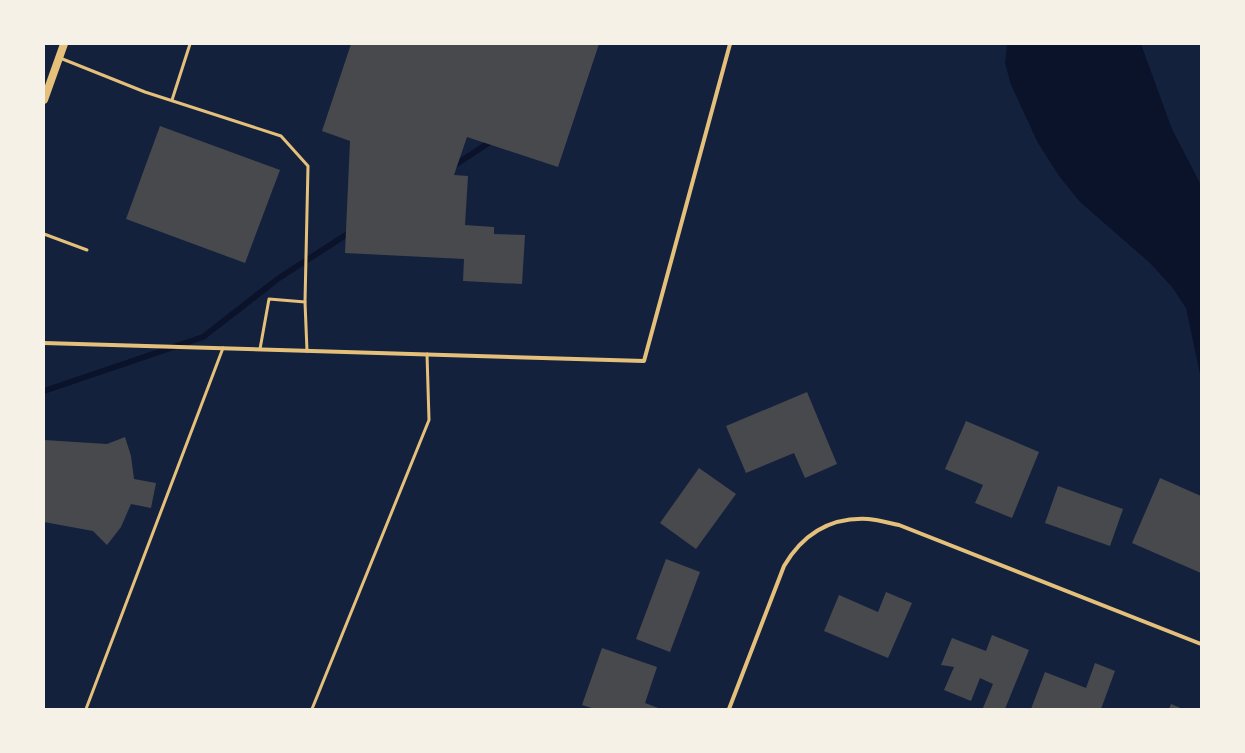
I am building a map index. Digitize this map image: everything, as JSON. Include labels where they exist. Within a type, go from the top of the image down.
[{"type":"main road","points":[[44,100],[64,44]]},
{"type":"street","points":[[44,343],[644,361],[730,44]]},
{"type":"street","points":[[730,709],[784,566],[792,553],[802,542],[820,529],[840,521],[870,519],[899,525],[1201,644]]},
{"type":"lane","points":[[172,100],[190,44]]},
{"type":"lane","points":[[59,58],[145,92],[281,136],[308,166],[305,302],[307,351]]},
{"type":"lane","points":[[44,234],[87,250]]},
{"type":"lane","points":[[260,349],[269,299],[305,302]]},
{"type":"lane","points":[[86,709],[223,348]]},
{"type":"lane","points":[[312,709],[429,420],[427,354]]},
{"type":"water","points":[[1007,44],[1141,44],[1172,129],[1201,185],[1201,379],[1186,308],[1172,287],[1150,263],[1080,202],[1059,176],[1038,143],[1011,85],[1005,63]]},
{"type":"building","points":[[351,44],[599,44],[558,167],[467,137],[454,175],[468,176],[465,225],[494,227],[494,234],[525,235],[522,284],[463,281],[464,259],[345,253],[350,141],[322,131]]},
{"type":"building","points":[[160,126],[280,170],[245,263],[126,219]]},
{"type":"building","points":[[807,392],[837,464],[805,478],[794,453],[746,473],[726,426]]},
{"type":"building","points":[[966,421],[1039,452],[1012,518],[975,503],[983,485],[945,469]]},
{"type":"building","points":[[125,437],[131,456],[134,479],[156,483],[151,508],[131,504],[121,527],[107,545],[93,531],[44,522],[44,440],[107,444]]},
{"type":"building","points":[[699,468],[736,494],[696,549],[660,523]]},
{"type":"building","points":[[1160,478],[1201,496],[1201,573],[1132,543]]},
{"type":"building","points":[[1058,486],[1123,509],[1110,546],[1045,523]]},
{"type":"building","points":[[666,559],[700,572],[670,652],[636,639]]},
{"type":"building","points":[[886,592],[912,603],[888,658],[824,631],[839,595],[878,612]]},
{"type":"building","points":[[992,635],[1029,650],[1005,709],[983,708],[993,684],[980,678],[971,701],[944,690],[954,667],[941,665],[952,638],[986,651]]},
{"type":"building","points":[[602,648],[657,667],[645,703],[661,709],[595,709],[582,705]]},
{"type":"building","points":[[1095,663],[1115,671],[1101,709],[1031,709],[1045,672],[1086,688]]},
{"type":"building","points":[[1171,704],[1183,709],[1169,709]]},
{"type":"waterway","points":[[452,167],[493,140]]},
{"type":"waterway","points":[[44,391],[203,337],[279,278],[352,231]]}]
